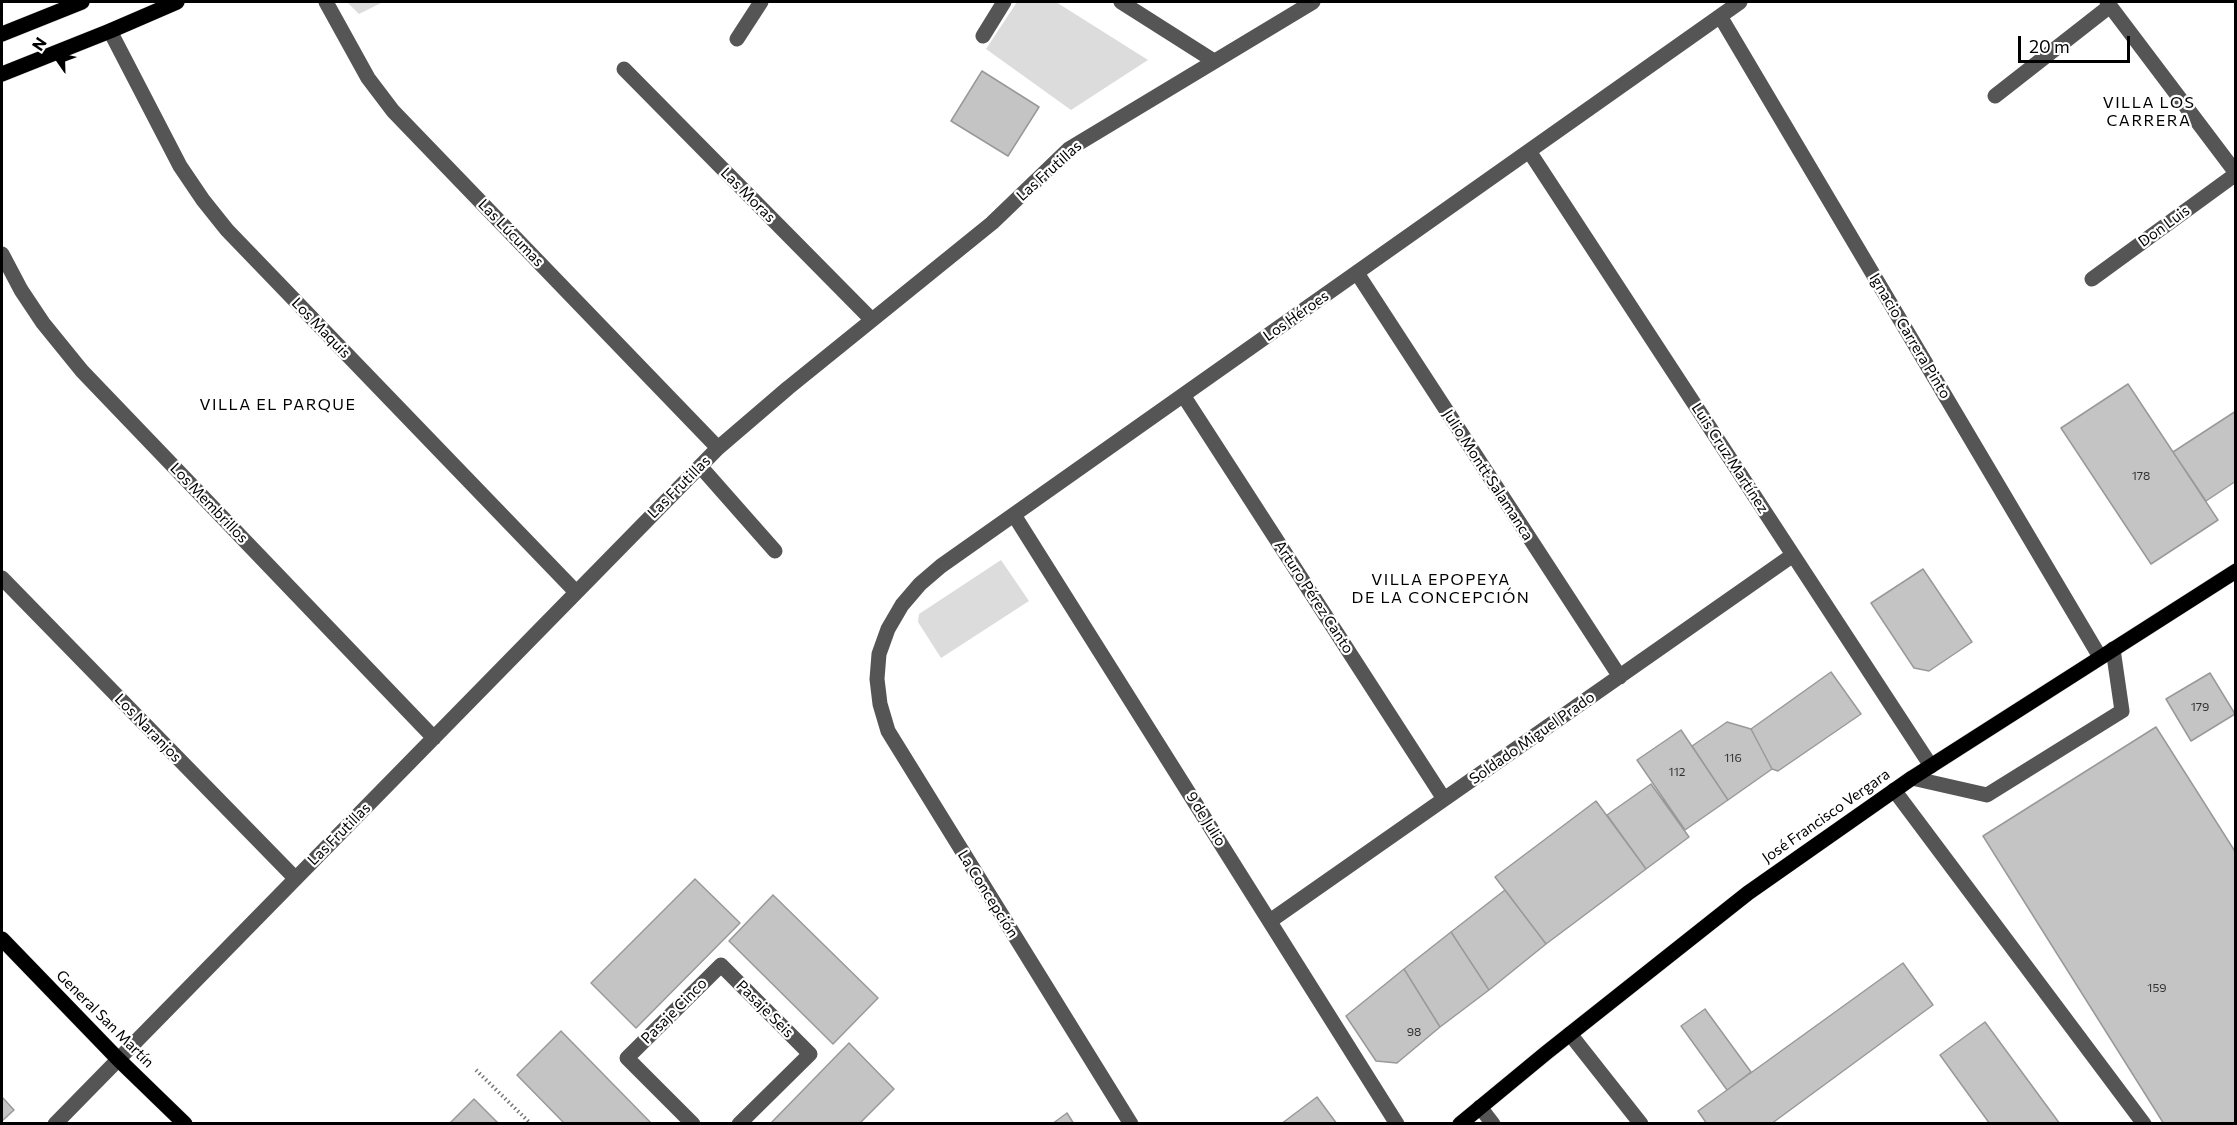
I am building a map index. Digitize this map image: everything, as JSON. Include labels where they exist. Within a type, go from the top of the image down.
[{"type":"main road","points":[[2,34],[82,2]]},
{"type":"main road","points":[[2,74],[177,2]]},
{"type":"main road","name":"José Francisco Vergara","points":[[1460,1124],[1748,893],[1912,778],[2235,571]]},
{"type":"main road","name":"General San Martín","points":[[2,939],[118,1059],[185,1124]]},
{"type":"street","name":"Las Lúcumas","points":[[326,2],[368,78],[393,111],[718,448]]},
{"type":"street","points":[[737,39],[761,2]]},
{"type":"street","points":[[983,36],[1004,2]]},
{"type":"street","points":[[1121,2],[1214,61]]},
{"type":"street","name":"Las Frutillas","points":[[55,1124],[718,448],[992,223],[1069,149],[1313,2]]},
{"type":"street","name":"Los Héroes","points":[[879,654],[888,629],[902,605],[920,584],[941,566],[1740,2]]},
{"type":"street","points":[[1995,96],[2109,4],[2235,173]]},
{"type":"street","name":"Ignacio Carrera Pinto","points":[[1720,16],[2100,657]]},
{"type":"street","name":"Los Maquis","points":[[110,31],[180,166],[227,230],[576,592]]},
{"type":"street","name":"Las Moras","points":[[624,69],[872,320]]},
{"type":"street","name":"Luis Cruz Martínez","points":[[1529,151],[1931,766]]},
{"type":"street","name":"Don Luis","points":[[2092,279],[2235,173]]},
{"type":"street","name":"Los Membrillos","points":[[2,254],[21,290],[43,323],[82,371],[434,738]]},
{"type":"street","name":"Julio Montt Salamanca","points":[[1357,273],[1620,677]]},
{"type":"street","name":"Arturo Pérez Canto","points":[[1183,395],[1444,799]]},
{"type":"street","points":[[700,465],[775,551]]},
{"type":"street","name":"9 de Julio","points":[[1014,515],[1397,1124]]},
{"type":"street","name":"Soldado Miguel Prado","points":[[1270,921],[1794,555]]},
{"type":"street","name":"Los Naranjos","points":[[2,578],[295,878]]},
{"type":"street","points":[[1912,778],[1987,795],[2122,711],[2113,649]]},
{"type":"street","name":"La Concepción","points":[[879,654],[878,688],[888,731],[1131,1124]]},
{"type":"street","points":[[1894,790],[2144,1124]]},
{"type":"street","name":"Pasaje Seis","points":[[721,965],[810,1054],[739,1124]]},
{"type":"street","name":"Pasaje Cinco","points":[[693,1124],[627,1058],[721,965]]},
{"type":"street","points":[[1570,1034],[1641,1124]]},
{"type":"street","points":[[1480,1107],[1493,1124]]},
{"type":"path","points":[[476,1070],[531,1124]]},
{"type":"shaded area","points":[[347,2],[383,2],[359,14]]},
{"type":"shaded area","points":[[1017,2],[1056,2],[1148,60],[1071,110],[986,49]]},
{"type":"shaded area","points":[[1001,560],[1029,601],[941,658],[918,622],[919,614]]},
{"type":"building","points":[[982,71],[1039,107],[1008,156],[951,121]]},
{"type":"building","points":[[2128,384],[2218,520],[2151,564],[2061,428]]},
{"type":"building","points":[[2236,411],[2236,481],[2206,501],[2173,452]]},
{"type":"building","points":[[1923,569],[1972,642],[1929,671],[1914,668],[1871,603]]},
{"type":"building","points":[[1831,672],[1861,714],[1778,771],[1772,769],[1751,729]]},
{"type":"building","points":[[2210,673],[2235,714],[2191,741],[2166,699]]},
{"type":"building","points":[[1727,722],[1751,729],[1772,769],[1728,800],[1692,746]]},
{"type":"building","points":[[2156,727],[2236,853],[2236,1124],[2164,1124],[1983,836]]},
{"type":"building","points":[[1681,730],[1728,800],[1685,830],[1637,760]]},
{"type":"building","points":[[1651,784],[1689,837],[1646,869],[1607,815]]},
{"type":"building","points":[[1596,801],[1646,869],[1546,944],[1495,877]]},
{"type":"building","points":[[695,879],[740,923],[636,1028],[591,983]]},
{"type":"building","points":[[1505,890],[1546,944],[1489,990],[1451,932]]},
{"type":"building","points":[[773,895],[878,998],[833,1044],[729,941]]},
{"type":"building","points":[[1451,932],[1489,990],[1440,1027],[1404,969]]},
{"type":"building","points":[[1903,963],[1933,1005],[1771,1124],[1707,1124],[1698,1111]]},
{"type":"building","points":[[1404,969],[1440,1027],[1397,1063],[1376,1061],[1346,1016]]},
{"type":"building","points":[[1705,1009],[1751,1072],[1727,1090],[1681,1026]]},
{"type":"building","points":[[1985,1022],[2060,1124],[1990,1124],[1940,1055]]},
{"type":"building","points":[[561,1031],[652,1124],[565,1124],[517,1075]]},
{"type":"building","points":[[849,1043],[894,1089],[859,1124],[770,1124]]},
{"type":"building","points":[[2,1097],[14,1110],[2,1121]]},
{"type":"building","points":[[1317,1097],[1337,1124],[1281,1124]]},
{"type":"building","points":[[474,1099],[499,1124],[449,1124]]},
{"type":"building","points":[[1067,1113],[1074,1124],[1052,1124]]},
{"type":"district","name":"VILLA LOS CARRERA","points":[[2149,112]]},
{"type":"district","name":"VILLA EL PARQUE","points":[[278,405]]},
{"type":"district","name":"VILLA EPOPEYA DE LA CONCEPCIÓN","points":[[1441,589]]}]
